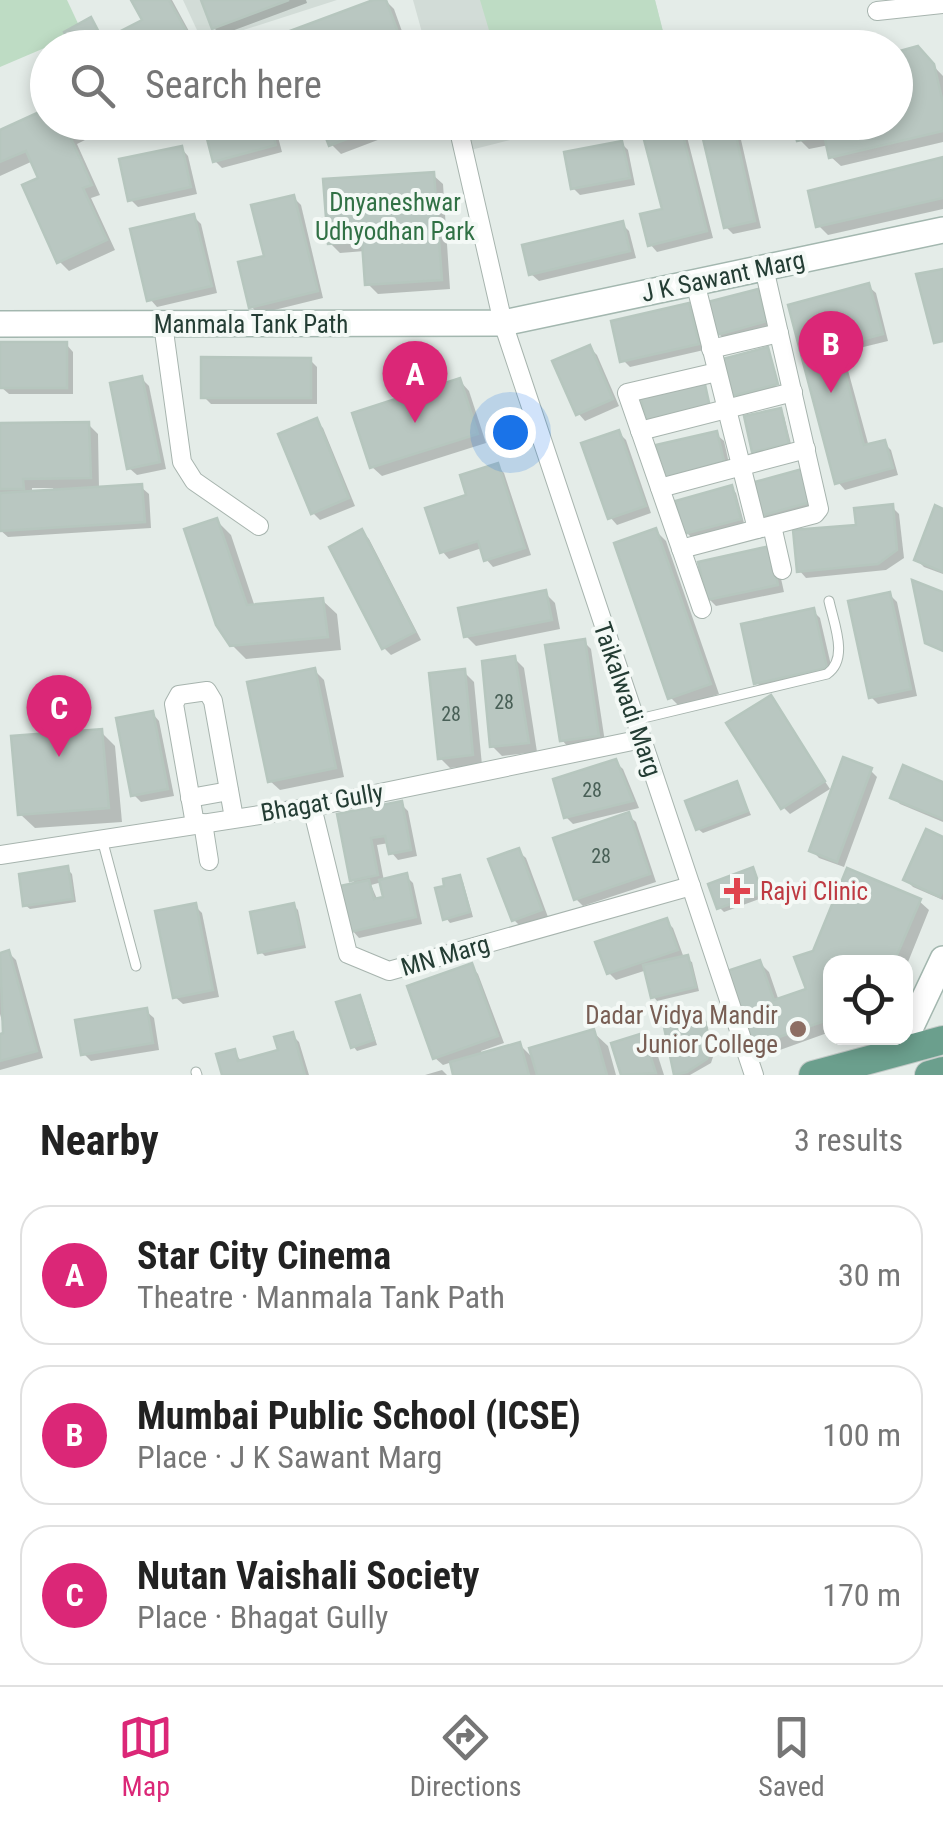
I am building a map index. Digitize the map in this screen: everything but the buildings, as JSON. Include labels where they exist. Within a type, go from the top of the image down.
[{"type":"main road","points":[[814,1075],[943,1040]]},
{"type":"main road","points":[[929,1075],[943,1071]]},
{"type":"street","points":[[877,11],[943,4]]},
{"type":"street","name":"Taikalwadi Marg","points":[[462,140],[503,322],[754,1075]]},
{"type":"street","name":"J K Sawant Marg","points":[[503,322],[943,230]]},
{"type":"street","points":[[681,549],[818,512],[820,505],[764,268]]},
{"type":"street","points":[[695,282],[741,466],[782,570]]},
{"type":"street","name":"Manmala Tank Path","points":[[0,324],[503,322]]},
{"type":"street","points":[[164,324],[182,462],[194,482],[259,526]]},
{"type":"street","points":[[712,349],[779,332]]},
{"type":"street","points":[[702,608],[628,398],[629,390],[718,372]]},
{"type":"street","points":[[640,430],[793,392]]},
{"type":"street","points":[[660,488],[806,448]]},
{"type":"street","points":[[209,861],[190,798],[174,704],[178,695],[206,690],[212,696],[234,818]]},
{"type":"street","name":"Bhagat Gully","points":[[0,855],[312,806],[642,739]]},
{"type":"street","points":[[190,798],[229,791]]},
{"type":"street","name":"MN Marg","points":[[312,806],[348,954],[388,971],[691,886]]},
{"type":"street","points":[[898,1052],[942,966]]},
{"type":"lane","points":[[635,720],[827,674],[835,668],[840,655],[830,601]]},
{"type":"lane","points":[[102,839],[136,966]]},
{"type":"shaded area","points":[[183,0],[337,0],[244,30],[197,30]]},
{"type":"shaded area","points":[[413,0],[655,0],[663,30],[421,30]]},
{"type":"shaded area","points":[[451,140],[510,140],[455,154]]},
{"type":"green space","points":[[0,0],[67,0],[81,30],[30,30],[30,54],[0,67]]},
{"type":"green space","points":[[480,0],[655,0],[663,30],[489,30]]},
{"type":"place","name":"Mumbai Public School (ICSE)","points":[[831,393]]},
{"type":"place","name":"Star City Cinema","points":[[415,423]]},
{"type":"place","name":"Nutan Vaishali Society","points":[[59,757]]},
{"type":"place","name":"Rajvi Clinic","points":[[737,891]]},
{"type":"place","name":"Dadar Vidya Mandir Junior College","points":[[798,1029]]},
{"type":"park label","name":"Dnyaneshwar Udhyodhan Park","points":[[395,216]]}]
